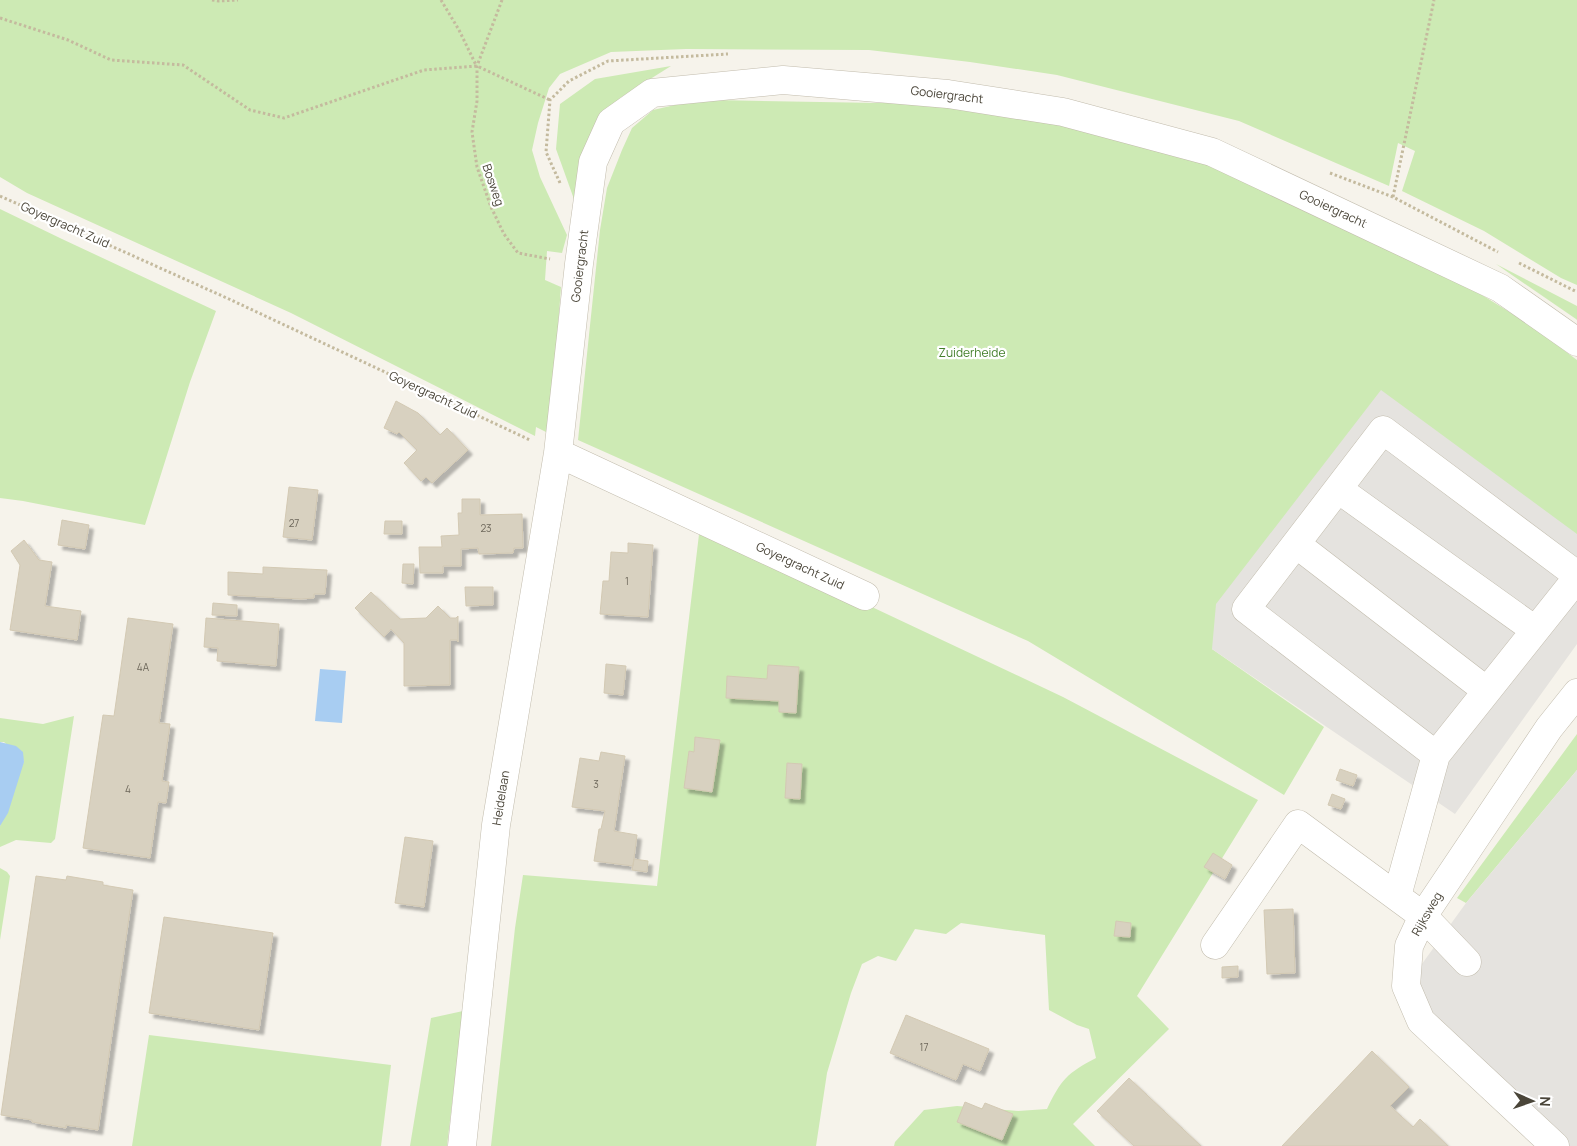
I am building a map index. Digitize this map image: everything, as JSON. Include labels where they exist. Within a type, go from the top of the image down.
[{"type":"street","name":"Gooiergracht","points":[[558,453],[579,264],[594,162],[612,122],[652,93],[783,80],[948,94],[1063,112],[1212,152],[1500,288],[1577,342]]},
{"type":"street","points":[[1397,896],[1436,755],[1577,576],[1383,430],[1246,609],[1436,755]]},
{"type":"street","name":"Goyergracht Zuid","points":[[558,453],[865,596]]},
{"type":"street","name":"Heidelaan","points":[[462,1146],[496,825],[558,453]]},
{"type":"street","points":[[1338,489],[1535,630]]},
{"type":"street","points":[[1296,544],[1487,691]]},
{"type":"street","name":"Rijksweg","points":[[1555,1146],[1420,1021],[1406,986],[1409,946],[1423,916],[1548,728],[1577,693]]},
{"type":"street","points":[[1215,945],[1298,824],[1423,916],[1467,962]]},
{"type":"path","points":[[212,0],[238,0]]},
{"type":"path","points":[[441,0],[459,30],[476,66]]},
{"type":"path","name":"Bosweg","points":[[502,0],[476,66],[477,101],[472,132],[476,167],[491,207],[504,234],[518,253],[579,264]]},
{"type":"path","points":[[1434,0],[1393,197],[1505,256]]},
{"type":"path","points":[[0,18],[68,40],[111,60],[183,65],[250,110],[284,118],[424,70],[476,66],[550,100]]},
{"type":"path","name":"Goyergracht Zuid","points":[[0,196],[229,299],[558,453]]},
{"type":"path","points":[[1514,260],[1577,292]]},
{"type":"green space","points":[[0,0],[1577,0],[1577,285],[1561,278],[1484,231],[1402,191],[1415,151],[1398,143],[1389,186],[1239,121],[1057,75],[869,50],[686,49],[611,52],[560,74],[549,88],[532,150],[540,177],[567,235],[562,253],[547,251],[545,280],[561,287],[550,434],[536,427],[535,436],[291,313],[27,193],[0,177]]},
{"type":"green space","points":[[671,66],[620,98],[587,146],[575,202],[556,149],[560,104],[595,79]]},
{"type":"green space","name":"Zuiderheide","points":[[958,99],[1206,157],[1427,261],[1529,324],[1577,360],[1577,534],[1212,649],[1324,727],[1284,795],[1028,641],[578,440],[600,230],[607,188],[632,128],[653,110],[688,102],[714,100],[878,103]]},
{"type":"green space","points":[[0,209],[216,311],[190,382],[145,525],[0,498]]},
{"type":"green space","points":[[1496,264],[1577,306],[1577,320],[1576,319]]},
{"type":"green space","points":[[700,526],[1063,697],[1258,800],[1137,996],[1169,1029],[1073,1124],[1095,1146],[894,1146],[895,1142],[924,1110],[957,1106],[1018,1111],[1047,1109],[1056,1091],[1066,1078],[1078,1068],[1096,1058],[1089,1029],[1077,1025],[1049,1010],[1045,935],[961,923],[946,934],[915,929],[896,961],[878,956],[862,964],[851,993],[827,1073],[816,1146],[491,1146],[515,928],[523,875],[657,886]]},
{"type":"green space","points":[[74,716],[55,839],[51,843],[16,840],[0,847],[0,826],[24,761],[4,742],[0,742],[0,718],[43,724]]},
{"type":"green space","points":[[1577,734],[1577,770],[1466,903],[1457,898]]},
{"type":"green space","points":[[0,868],[10,876],[0,940]]},
{"type":"green space","points":[[463,1011],[447,1146],[410,1146],[431,1018]]},
{"type":"green space","points":[[149,1035],[391,1065],[381,1146],[132,1146]]},
{"type":"shaded area","points":[[1381,390],[1577,534],[1577,644],[1455,814],[1212,649],[1216,604]]},
{"type":"shaded area","points":[[1577,770],[1577,1146],[1561,1146],[1421,1021],[1406,986],[1466,903]]},
{"type":"water","points":[[320,669],[346,671],[342,723],[315,721]]},
{"type":"water","points":[[0,742],[16,746],[23,752],[24,762],[8,813],[0,826]]},
{"type":"building","points":[[396,401],[418,413],[440,435],[447,428],[468,450],[432,483],[426,477],[421,481],[404,463],[417,450],[399,432],[397,434],[384,428]]},
{"type":"building","points":[[289,487],[318,490],[312,540],[283,537]]},
{"type":"building","points":[[462,499],[480,499],[480,515],[522,514],[523,548],[514,548],[513,553],[479,554],[478,548],[461,549],[461,566],[443,566],[443,573],[420,573],[419,547],[442,547],[441,536],[459,535],[458,513],[462,513]]},
{"type":"building","points":[[62,520],[89,525],[85,549],[58,545]]},
{"type":"building","points":[[385,521],[402,521],[402,534],[384,534]]},
{"type":"building","points":[[24,540],[39,560],[52,562],[45,606],[81,611],[77,640],[10,630],[20,565],[11,551]]},
{"type":"building","points":[[628,543],[653,545],[648,617],[600,614],[603,581],[609,581],[611,552],[628,553]]},
{"type":"building","points":[[403,564],[414,564],[413,584],[402,583]]},
{"type":"building","points":[[263,567],[327,570],[325,594],[314,594],[314,598],[301,599],[228,595],[228,572],[263,574]]},
{"type":"building","points":[[465,587],[493,587],[493,605],[466,606]]},
{"type":"building","points":[[371,592],[400,619],[426,618],[438,606],[450,618],[458,616],[458,642],[457,640],[450,640],[450,685],[404,686],[404,643],[391,629],[384,637],[355,608]]},
{"type":"building","points":[[213,603],[237,605],[237,616],[212,615]]},
{"type":"building","points":[[128,618],[173,624],[159,723],[170,724],[162,781],[169,782],[166,803],[158,802],[150,858],[83,848],[103,715],[114,716]]},
{"type":"building","points":[[206,618],[279,624],[276,666],[217,661],[218,648],[204,647]]},
{"type":"building","points":[[606,664],[626,666],[623,695],[604,693]]},
{"type":"building","points":[[768,665],[799,667],[796,713],[779,712],[779,701],[726,698],[727,676],[767,679]]},
{"type":"building","points":[[695,737],[720,740],[712,792],[684,788],[689,751],[694,752]]},
{"type":"building","points":[[601,752],[625,756],[614,831],[637,835],[633,866],[594,861],[599,829],[601,829],[605,811],[572,807],[580,758],[599,761]]},
{"type":"building","points":[[787,763],[802,764],[800,799],[785,798]]},
{"type":"building","points":[[1340,769],[1357,775],[1353,786],[1336,780]]},
{"type":"building","points":[[1332,794],[1345,799],[1341,809],[1328,805]]},
{"type":"building","points":[[405,837],[433,841],[424,907],[395,903]]},
{"type":"building","points":[[1213,853],[1232,865],[1225,879],[1204,867]]},
{"type":"building","points":[[634,859],[648,861],[647,872],[632,870]]},
{"type":"building","points":[[36,876],[66,880],[67,876],[103,882],[103,885],[133,890],[98,1130],[66,1125],[66,1128],[1,1115]]},
{"type":"building","points":[[1293,909],[1295,973],[1267,974],[1264,910]]},
{"type":"building","points":[[164,917],[273,933],[259,1030],[149,1013]]},
{"type":"building","points":[[1116,921],[1131,923],[1130,937],[1114,936]]},
{"type":"building","points":[[1238,966],[1238,977],[1222,978],[1222,967]]},
{"type":"building","points":[[906,1015],[989,1049],[980,1071],[963,1064],[956,1080],[890,1053]]},
{"type":"building","points":[[1372,1051],[1409,1087],[1390,1106],[1413,1127],[1420,1119],[1448,1146],[1282,1146]]},
{"type":"building","points":[[1129,1078],[1201,1146],[1134,1146],[1097,1111]]},
{"type":"building","points":[[965,1102],[982,1109],[985,1103],[1013,1114],[1002,1140],[957,1122]]}]
